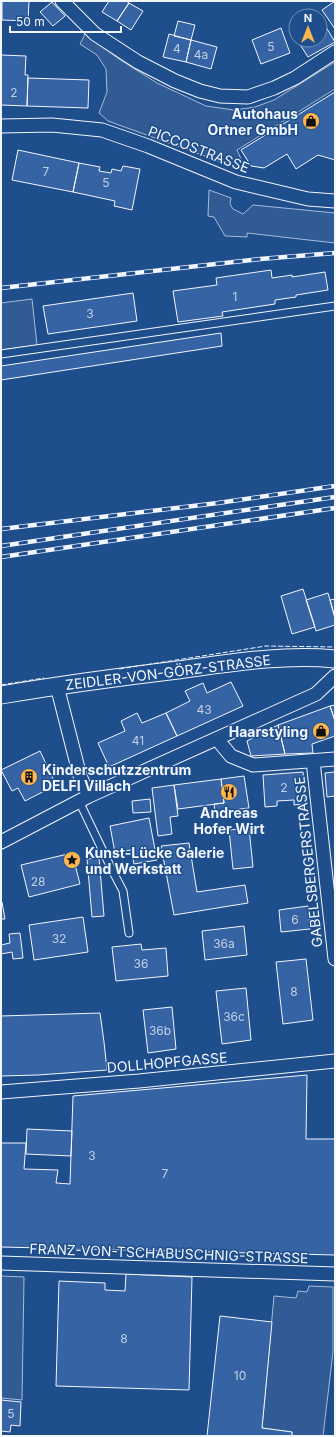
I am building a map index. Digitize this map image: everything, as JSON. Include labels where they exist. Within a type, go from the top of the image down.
[{"type":"street","points":[[62,1],[94,34],[138,62],[175,81],[200,91],[220,96],[248,97],[274,88],[295,78],[335,52]]},
{"type":"street","name":"PICCOSTRASSE","points":[[1,126],[52,125],[102,130],[148,146],[236,182],[308,199],[335,201]]},
{"type":"street","name":"ZEIDLER-VON-GÖRZ-STRASSE","points":[[1,695],[264,658],[311,657],[335,659]]},
{"type":"street","points":[[1,842],[84,799],[316,694],[335,676]]},
{"type":"street","points":[[57,686],[80,776],[84,799]]},
{"type":"street","points":[[217,739],[231,756],[253,765],[335,760]]},
{"type":"street","name":"GABELSBERGERSTRASSE","points":[[313,761],[335,959]]},
{"type":"street","name":"DOLLHOPFGASSE","points":[[1,1092],[139,1081],[335,1061]]},
{"type":"street","name":"FRANZ-VON-TSCHABUSCHNIG-STRASSE","points":[[1,1263],[335,1274]]},
{"type":"lane","points":[[1,354],[335,306]]},
{"type":"lane","points":[[84,799],[112,870],[123,891],[129,933]]},
{"type":"shaded area","points":[[85,34],[119,59],[157,83],[206,106],[234,110],[255,107],[274,100],[335,62],[335,89],[237,150],[242,161],[235,167],[108,121],[99,113],[107,92],[106,69],[97,55],[80,44]]},
{"type":"shaded area","points":[[209,190],[231,198],[230,204],[233,209],[243,214],[253,205],[335,213],[335,243],[247,233],[247,237],[225,236],[214,217],[208,216]]},
{"type":"shaded area","points":[[32,299],[37,345],[1,350],[1,303]]},
{"type":"shaded area","points":[[1,1276],[24,1277],[22,1400],[1,1398]]},
{"type":"shaded area","points":[[309,1286],[333,1287],[333,1352],[323,1436],[292,1436],[292,1432],[262,1428],[274,1296],[296,1298],[298,1291],[307,1292]]},
{"type":"building","points":[[2,1],[29,1],[28,21],[2,20]]},
{"type":"building","points":[[109,1],[126,1],[129,3],[117,21],[102,12]]},
{"type":"building","points":[[335,1],[335,29],[328,19],[328,8],[325,8]]},
{"type":"building","points":[[52,2],[65,16],[53,26],[40,12]]},
{"type":"building","points":[[129,3],[143,11],[131,30],[117,21]]},
{"type":"building","points":[[178,21],[195,25],[191,40],[174,36]]},
{"type":"building","points":[[281,28],[290,53],[261,64],[252,40]]},
{"type":"building","points":[[328,30],[335,42],[328,46]]},
{"type":"building","points":[[169,34],[191,40],[186,62],[163,57]]},
{"type":"building","points":[[191,40],[217,47],[211,69],[186,62]]},
{"type":"building","points":[[302,48],[324,48],[308,57]]},
{"type":"building","points":[[1,55],[26,56],[25,75],[28,75],[27,106],[1,105]]},
{"type":"building","points":[[28,78],[89,80],[88,108],[27,106]]},
{"type":"building","name":"Autohaus Ortner GmbH","points":[[335,92],[335,160],[318,155],[296,169],[287,154],[264,168],[251,166],[241,150]]},
{"type":"building","points":[[18,150],[79,163],[73,192],[12,180]]},
{"type":"building","points":[[79,163],[100,167],[99,171],[111,173],[112,169],[121,171],[123,166],[140,169],[132,210],[114,206],[115,201],[73,192]]},
{"type":"building","points":[[271,270],[272,278],[292,275],[292,277],[325,272],[328,290],[275,300],[275,304],[222,312],[223,316],[178,322],[173,291],[217,285],[216,278]]},
{"type":"building","points":[[133,293],[137,321],[48,334],[43,306]]},
{"type":"building","points":[[221,333],[222,346],[1,380],[1,366]]},
{"type":"building","points":[[303,589],[315,627],[292,634],[281,596]]},
{"type":"building","points":[[328,593],[335,618],[335,625],[316,631],[306,600]]},
{"type":"building","points":[[335,599],[335,618],[330,600]]},
{"type":"building","points":[[231,682],[243,706],[177,736],[166,713],[190,701],[185,691],[203,683],[207,693]]},
{"type":"building","points":[[335,705],[335,721],[330,706]]},
{"type":"building","points":[[330,706],[335,721],[335,736],[312,744],[313,753],[285,754],[278,725]]},
{"type":"building","points":[[137,713],[142,723],[166,713],[177,736],[109,767],[98,743],[125,731],[121,721]]},
{"type":"building","points":[[278,725],[285,754],[251,756],[247,741]]},
{"type":"building","name":"Kinderschutzzentrum DELFI Villach","points":[[40,751],[56,785],[25,801],[18,788],[12,791],[1,770]]},
{"type":"building","points":[[303,772],[305,804],[294,805],[294,800],[277,801],[277,806],[265,807],[263,775]]},
{"type":"building","points":[[335,772],[335,796],[327,797],[325,773]]},
{"type":"building","points":[[244,776],[249,808],[215,812],[214,804],[224,803],[221,779]]},
{"type":"building","points":[[221,779],[224,803],[178,809],[174,785]]},
{"type":"building","points":[[174,785],[178,816],[170,817],[172,834],[158,836],[152,788]]},
{"type":"building","points":[[150,799],[151,812],[133,813],[132,801]]},
{"type":"building","points":[[149,818],[157,860],[134,864],[131,850],[115,853],[110,826]]},
{"type":"building","points":[[249,828],[253,867],[233,869],[229,830]]},
{"type":"building","points":[[189,843],[197,892],[245,885],[248,903],[174,915],[161,846]]},
{"type":"building","points":[[72,853],[80,884],[29,897],[21,865]]},
{"type":"building","points":[[99,858],[104,916],[92,917],[87,859]]},
{"type":"building","points":[[2,902],[5,919],[1,919]]},
{"type":"building","points":[[308,906],[310,929],[281,932],[279,910]]},
{"type":"building","points":[[83,917],[88,952],[34,960],[29,925]]},
{"type":"building","points":[[244,926],[247,955],[205,960],[202,931]]},
{"type":"building","points":[[20,933],[23,958],[13,959],[12,952],[1,954],[1,945],[10,943],[9,934]]},
{"type":"building","points":[[141,944],[142,950],[166,948],[168,976],[116,981],[112,947]]},
{"type":"building","points":[[306,959],[313,1020],[283,1024],[276,962]]},
{"type":"building","points":[[246,988],[251,1040],[222,1044],[216,991]]},
{"type":"building","points":[[172,1007],[176,1049],[148,1053],[143,1010]]},
{"type":"building","points":[[100,1013],[107,1070],[1,1076],[1,1016]]},
{"type":"building","points":[[307,1075],[306,1139],[335,1139],[335,1255],[1,1247],[1,1143],[26,1143],[24,1169],[58,1170],[56,1183],[70,1184],[73,1096]]},
{"type":"building","points":[[27,1129],[72,1131],[71,1156],[26,1154]]},
{"type":"building","points":[[126,1274],[192,1277],[189,1390],[56,1386],[59,1281],[105,1283],[105,1290],[125,1291]]},
{"type":"building","points":[[220,1316],[272,1322],[262,1428],[292,1432],[292,1436],[207,1436]]},
{"type":"building","points":[[1,1400],[21,1402],[20,1426],[11,1425],[10,1432],[1,1431]]},
{"type":"railway","points":[[1,288],[260,259],[335,253]]},
{"type":"railway","points":[[1,529],[218,503],[335,486]]},
{"type":"railway","points":[[1,546],[335,497]]},
{"type":"railway","points":[[1,557],[335,508]]},
{"type":"fence","points":[[119,669],[266,646],[335,647]]},
{"type":"fence","points":[[1,685],[44,678]]},
{"type":"place","name":"Autohaus Ortner GmbH","points":[[311,121]]},
{"type":"place","name":"Haarstyling","points":[[321,731]]},
{"type":"place","name":"Kinderschutzzentrum DELFI Villach","points":[[29,777]]},
{"type":"place","name":"Andreas Hofer Wirt","points":[[229,792]]},
{"type":"place","name":"Kunst-Lücke Galerie und Werkstatt","points":[[72,860]]}]
